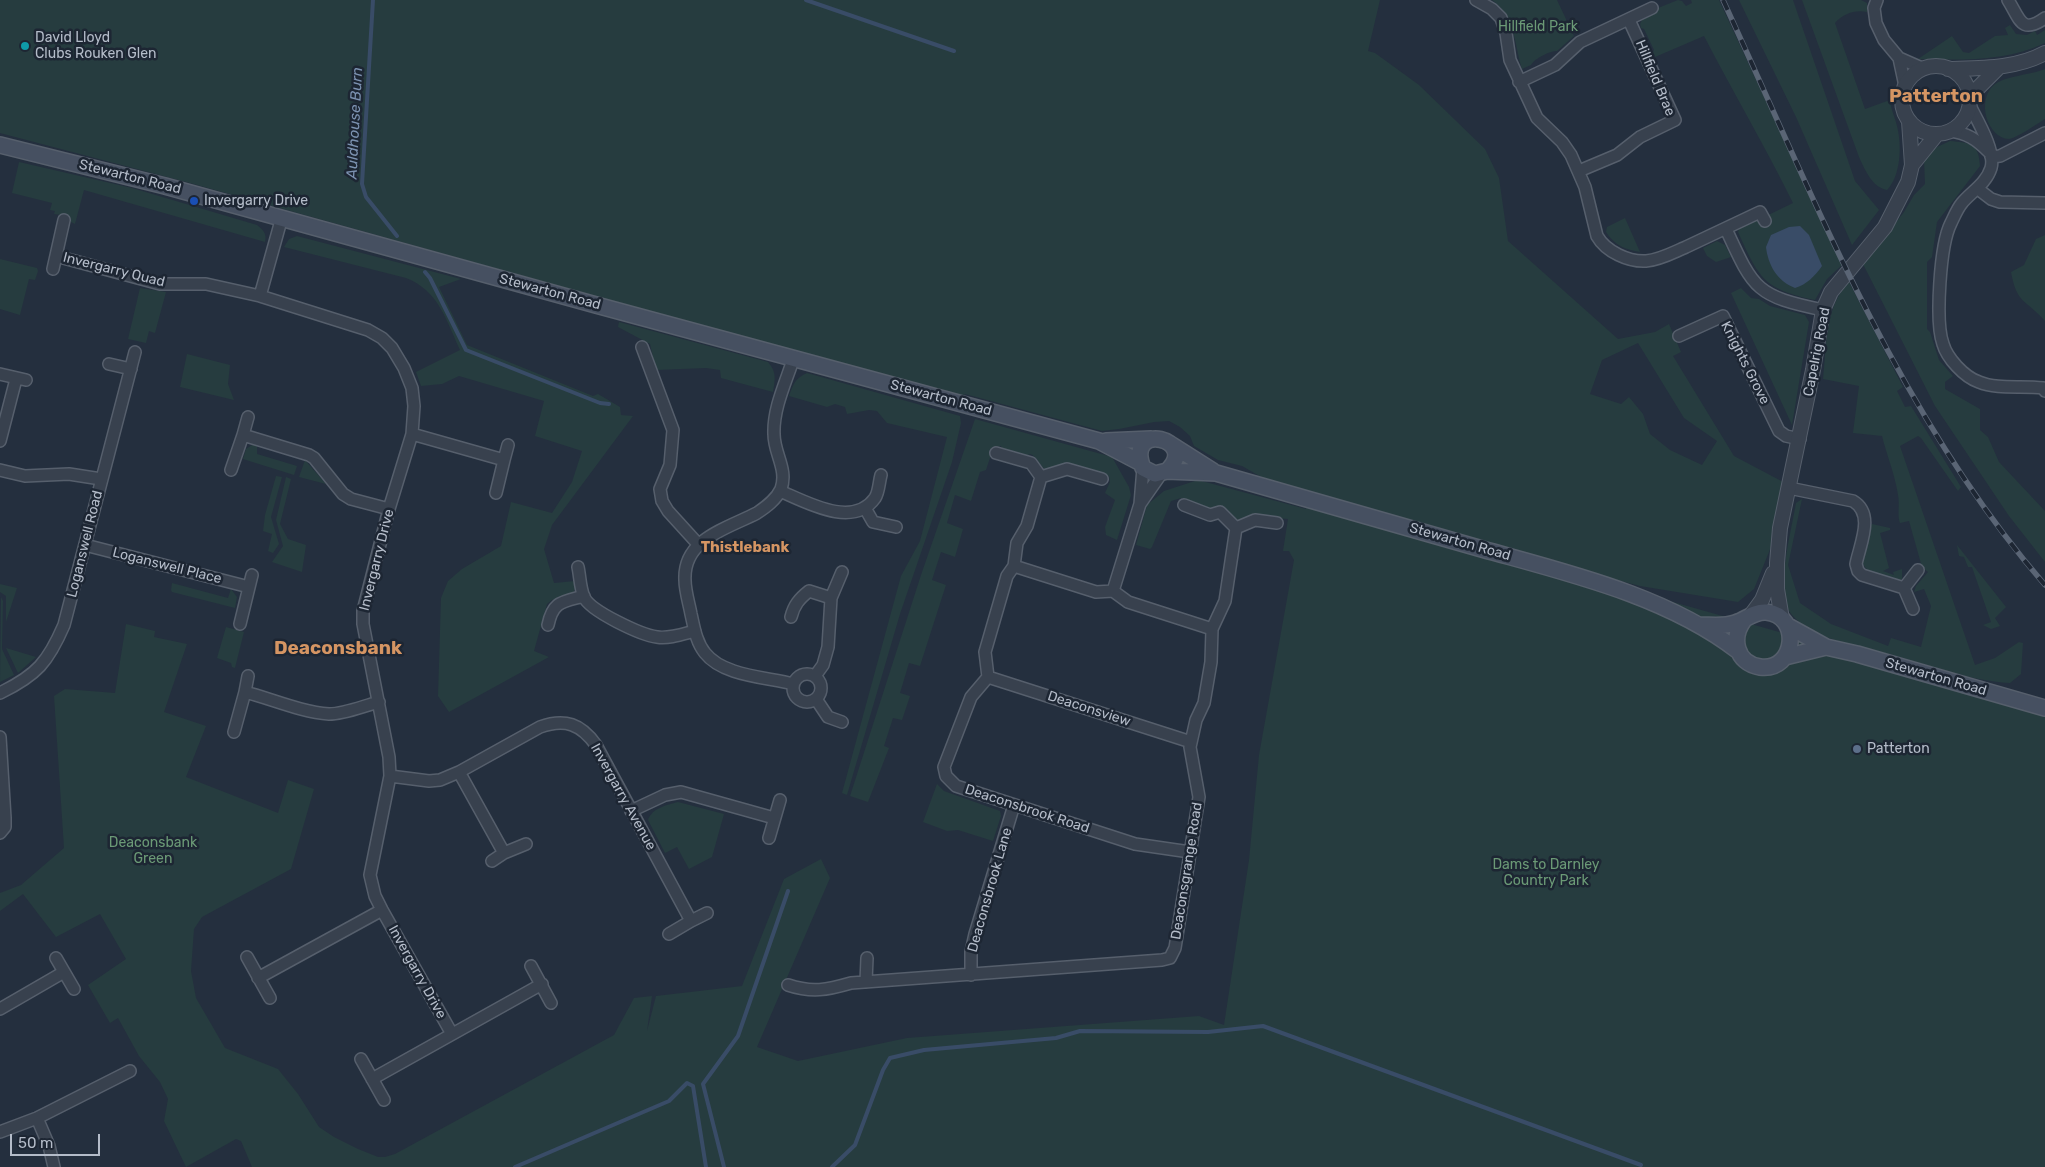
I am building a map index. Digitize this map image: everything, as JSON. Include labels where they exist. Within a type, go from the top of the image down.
[{"type":"main road","name":"Stewarton Road","points":[[0,145],[165,186],[1099,441],[1142,466]]},
{"type":"main road","name":"Stewarton Road","points":[[1099,441],[1151,439]]},
{"type":"main road","points":[[1151,439],[1162,439],[1172,445],[1174,450],[1174,461],[1164,472],[1155,474],[1142,466],[1140,451],[1146,442],[1151,439]]},
{"type":"main road","name":"Stewarton Road","points":[[1172,445],[1216,473]]},
{"type":"main road","name":"Stewarton Road","points":[[1164,472],[1216,473],[1549,568],[1650,600],[1722,638],[1738,651],[1742,658],[1756,666],[1772,666],[1785,657],[1826,648]]},
{"type":"main road","name":"Stewarton Road","points":[[1699,625],[1731,624],[1747,617],[1767,612],[1826,648],[1857,654],[2045,708]]},
{"type":"main road","points":[[1738,651],[1736,635],[1747,617]]},
{"type":"main road","points":[[1785,622],[1791,642],[1785,657]]},
{"type":"street","points":[[1476,0],[1492,9],[1500,18],[1506,33],[1510,60],[1519,82],[1537,118],[1562,142],[1578,170],[1589,200],[1597,236],[1600,242],[1612,252],[1643,261],[1657,259],[1760,212],[1765,222]]},
{"type":"street","points":[[1876,0],[1874,8],[1876,23],[1884,40],[1899,58],[1905,86]]},
{"type":"street","points":[[2008,0],[2022,23],[2026,26],[2031,26],[2045,18]]},
{"type":"street","points":[[1519,82],[1555,65],[1580,42],[1652,8]]},
{"type":"street","name":"Hillfield Brae","points":[[1578,170],[1617,155],[1640,137],[1675,120],[1629,20]]},
{"type":"street","points":[[2045,52],[2037,57],[1999,68],[1948,69],[1934,66],[1924,68],[1913,75],[1905,86],[1902,95],[1902,107],[1914,127],[1924,132],[1963,133],[1976,138],[1991,155],[2000,156],[2045,133]]},
{"type":"street","points":[[1899,58],[1924,68]]},
{"type":"street","points":[[1943,132],[1956,127],[1964,119],[1969,101],[1999,68]]},
{"type":"street","points":[[1948,69],[1956,73],[1964,81],[1969,101],[1991,155],[1991,168],[1978,189],[1962,204],[1949,226],[1944,246],[1940,325],[1943,345],[1949,357],[1963,372],[1978,382],[1998,386],[2043,388],[2045,391]]},
{"type":"street","name":"Capelrig Road","points":[[1785,622],[1777,589],[1780,528],[1800,439],[1823,310],[1831,292],[1885,227],[1908,182],[1912,165],[1909,121]]},
{"type":"street","name":"Capelrig Road","points":[[1912,165],[1943,132]]},
{"type":"street","points":[[1978,189],[1991,199],[2000,202],[2045,203]]},
{"type":"street","points":[[260,296],[282,218]]},
{"type":"street","name":"Invergarry Quad","points":[[53,269],[64,220]]},
{"type":"street","points":[[1726,229],[1741,262],[1753,282],[1765,293],[1790,303],[1823,310]]},
{"type":"street","name":"Invergarry Quad","points":[[56,256],[160,284],[206,284],[260,296]]},
{"type":"street","name":"Invergarry Drive","points":[[260,296],[356,324],[382,338],[392,348],[404,368],[412,388],[414,406],[412,434],[389,509],[363,611],[363,624],[389,757],[390,776],[370,875],[375,896],[382,910],[452,1034]]},
{"type":"street","name":"Knights Grove","points":[[1679,336],[1723,316],[1779,431],[1786,436],[1800,439]]},
{"type":"street","points":[[642,347],[673,430],[670,465],[660,489],[662,501],[668,511],[698,544]]},
{"type":"street","name":"Loganswell Road","points":[[0,693],[24,680],[50,657],[64,625],[135,352]]},
{"type":"street","points":[[793,684],[723,668],[705,654],[695,631],[685,581],[686,567],[690,554],[698,544],[766,508],[780,490],[783,466],[774,434],[778,404],[794,357]]},
{"type":"street","points":[[109,364],[131,369]]},
{"type":"street","points":[[0,374],[21,380],[0,441]]},
{"type":"street","points":[[231,470],[248,417]]},
{"type":"street","points":[[412,434],[504,460]]},
{"type":"street","points":[[243,435],[309,455],[343,494],[351,499],[389,509]]},
{"type":"street","points":[[496,493],[508,445]]},
{"type":"street","points":[[996,453],[1031,464],[1041,477]]},
{"type":"street","points":[[1113,591],[1140,504],[1142,466]]},
{"type":"street","points":[[1041,477],[1067,469],[1102,479]]},
{"type":"street","points":[[0,470],[25,476],[69,474],[101,479]]},
{"type":"street","points":[[1140,504],[1164,472]]},
{"type":"street","points":[[780,490],[834,512],[849,512],[865,508],[876,496],[881,475]]},
{"type":"street","points":[[988,677],[985,652],[1007,576],[1014,566],[1017,543],[1027,526],[1041,477]]},
{"type":"street","points":[[1789,488],[1853,501],[1859,505],[1866,518],[1856,564],[1858,571],[1862,575],[1904,588],[1913,609]]},
{"type":"street","points":[[1184,506],[1210,515],[1220,512],[1236,528],[1255,520],[1277,524]]},
{"type":"street","points":[[865,508],[873,522],[896,527]]},
{"type":"street","name":"Deaconsgrange Road","points":[[788,985],[804,990],[826,990],[851,983],[1170,958],[1175,948],[1199,796],[1190,747],[1196,720],[1204,703],[1211,662],[1212,629],[1225,601],[1236,528]]},
{"type":"street","name":"Loganswell Place","points":[[85,546],[249,587]]},
{"type":"street","name":"Capelrig Road","points":[[1747,617],[1762,600],[1777,563]]},
{"type":"street","points":[[1014,566],[1096,592],[1113,591],[1128,602],[1212,629]]},
{"type":"street","points":[[578,567],[584,596],[592,607],[645,634],[657,637],[695,631]]},
{"type":"street","points":[[1904,588],[1918,570]]},
{"type":"street","points":[[815,676],[823,665],[828,647],[831,598],[842,572]]},
{"type":"street","points":[[240,624],[252,575]]},
{"type":"street","points":[[791,617],[793,607],[809,591],[831,598]]},
{"type":"street","points":[[548,625],[551,611],[554,607],[584,596]]},
{"type":"street","points":[[802,674],[811,674],[821,683],[821,692],[816,699],[810,702],[800,701],[794,694],[793,684],[802,674]]},
{"type":"street","points":[[234,732],[248,676]]},
{"type":"street","name":"Deaconsview","points":[[988,677],[1191,742]]},
{"type":"street","name":"Deaconsbrook Road","points":[[988,677],[971,697],[944,767],[946,776],[956,786],[1135,844],[1190,852]]},
{"type":"street","points":[[245,692],[312,711],[330,714],[379,702]]},
{"type":"street","points":[[816,699],[828,717],[842,722]]},
{"type":"street","name":"Invergarry Avenue","points":[[390,776],[429,781],[445,779],[540,727],[550,723],[572,724],[588,734],[596,745],[691,921]]},
{"type":"street","points":[[0,737],[5,818],[5,827],[0,833]]},
{"type":"street","points":[[459,772],[504,852]]},
{"type":"street","points":[[631,811],[665,795],[681,792],[774,818]]},
{"type":"street","points":[[769,838],[780,800]]},
{"type":"street","name":"Deaconsbrook Lane","points":[[972,975],[971,952],[973,943],[1014,805]]},
{"type":"street","points":[[492,861],[504,852],[526,844]]},
{"type":"street","name":"Invergarry Drive","points":[[258,978],[382,910]]},
{"type":"street","points":[[668,934],[707,913]]},
{"type":"street","points":[[247,957],[270,998]]},
{"type":"street","points":[[56,958],[74,990]]},
{"type":"street","points":[[866,982],[867,958]]},
{"type":"street","points":[[531,966],[552,1003]]},
{"type":"street","points":[[0,1009],[64,972]]},
{"type":"street","name":"Invergarry Drive","points":[[372,1079],[542,984]]},
{"type":"street","points":[[361,1059],[384,1100]]},
{"type":"street","points":[[0,1132],[37,1118],[130,1071]]},
{"type":"street","points":[[37,1118],[49,1146],[54,1167]]},
{"type":"green space","points":[[0,0],[1380,0],[1368,51],[1375,53],[1419,85],[1485,149],[1499,178],[1508,241],[1618,339],[1655,332],[1669,324],[1681,352],[1673,356],[1734,456],[1787,484],[1773,542],[1754,589],[1738,602],[1640,586],[1541,560],[1263,478],[1242,466],[1218,460],[1194,446],[1190,436],[1180,427],[1169,421],[1102,431],[965,394],[961,398],[190,183],[0,133]],"holes":[[[1638,343],[1684,418],[1717,441],[1702,465],[1670,450],[1650,434],[1643,414],[1629,397],[1621,404],[1590,394],[1602,360]]]},
{"type":"green space","name":"Hillfield Park","points":[[1492,0],[1557,0],[1574,36],[1557,51],[1543,55],[1531,65],[1522,69],[1510,23],[1506,14]]},
{"type":"green space","points":[[1678,0],[1682,1],[1686,6],[1692,3],[1691,0],[1719,0],[1842,265],[1827,279],[1815,300],[1784,291],[1773,286],[1765,279],[1758,271],[1738,232],[1741,224],[1758,220],[1793,203],[1704,36],[1655,57],[1654,50],[1644,29],[1641,28],[1642,20],[1656,13],[1658,8]]},
{"type":"green space","points":[[1739,0],[1793,0],[1855,181],[1879,210],[1852,245],[1796,117]]},
{"type":"green space","points":[[1802,0],[1861,0],[1867,3],[1867,12],[1858,11],[1850,13],[1841,17],[1835,23],[1865,109],[1890,100],[1899,134],[1900,151],[1898,169],[1892,184],[1887,190],[1873,182],[1859,157]]},
{"type":"green space","points":[[2010,25],[2016,34],[2027,35],[2035,31],[2037,35],[2045,30],[2045,43],[1999,57],[1983,59],[1918,59],[1952,36],[1963,52],[1969,53],[1995,36],[2008,35],[2005,28]]},
{"type":"green space","points":[[2045,69],[2045,119],[2012,138],[2001,137],[1995,132],[1986,117],[1985,108],[1989,92],[1998,82]]},
{"type":"green space","points":[[1950,141],[1972,146],[1978,153],[1980,166],[1937,222],[1932,257],[1927,262],[1927,329],[1930,332],[1939,360],[1953,376],[1945,382],[1945,389],[1980,409],[1980,430],[1988,437],[1999,462],[2045,511],[2045,562],[2009,516],[1935,406],[1863,264],[1904,212],[1914,195],[1925,184],[1924,159],[1937,147]]},
{"type":"green space","points":[[19,162],[132,188],[257,225],[264,232],[265,242],[84,190],[75,224],[71,222],[68,216],[54,214],[55,211],[50,210],[52,203],[12,193]]},
{"type":"green space","points":[[1625,218],[1640,252],[1621,246],[1606,232],[1607,227]]},
{"type":"green space","points":[[2045,235],[2045,321],[2019,296],[2013,283],[2011,272],[2024,265],[2036,239]]},
{"type":"green space","points":[[297,236],[461,279],[439,287],[467,345],[593,396],[598,394],[620,407],[621,415],[633,416],[552,525],[544,549],[554,583],[575,581],[577,585],[573,593],[552,600],[547,604],[534,651],[549,657],[449,712],[438,696],[441,598],[448,581],[462,569],[501,546],[511,502],[552,513],[572,482],[582,451],[535,436],[544,401],[459,376],[442,384],[421,386],[416,372],[460,350],[445,317],[434,299],[417,284],[406,278],[284,247],[289,239]]},
{"type":"green space","points":[[1717,241],[1725,245],[1731,257],[1716,262],[1707,256],[1703,248]]},
{"type":"green space","points":[[0,259],[37,268],[35,280],[29,279],[20,315],[0,309]]},
{"type":"green space","points":[[1849,282],[1903,387],[1897,391],[1905,407],[1911,406],[1961,487],[1958,491],[1921,438],[1918,436],[1900,446],[1975,665],[1995,658],[2019,642],[2023,643],[2021,674],[2010,683],[1994,682],[1963,675],[1827,637],[1799,622],[1789,611],[1785,601],[1784,574],[1796,503],[1802,499],[1788,565],[1800,603],[1831,624],[1888,646],[1891,638],[1921,647],[1931,606],[1924,589],[1914,592],[1916,586],[1928,572],[1922,567],[1909,521],[1900,523],[1897,488],[1882,436],[1853,433],[1859,386],[1823,379],[1826,341],[1831,315],[1841,292]]},
{"type":"green space","points":[[140,288],[166,292],[155,333],[149,331],[146,343],[128,339]]},
{"type":"green space","points":[[1741,288],[1751,298],[1759,299],[1770,306],[1805,315],[1809,322],[1792,425],[1731,293]]},
{"type":"green space","points":[[619,322],[768,362],[774,373],[773,392],[721,378],[720,370],[706,368],[656,370],[650,344],[618,327]]},
{"type":"green space","points":[[187,354],[230,365],[228,384],[234,400],[180,387]]},
{"type":"green space","points":[[807,373],[960,416],[961,423],[952,462],[900,614],[847,795],[842,793],[901,576],[920,541],[947,437],[887,423],[877,411],[869,410],[847,414],[845,407],[835,404],[827,407],[789,396],[793,385]]},
{"type":"green space","points":[[975,419],[1112,457],[1129,487],[1131,495],[1117,540],[1106,535],[1105,527],[1115,500],[1105,493],[1110,482],[1109,476],[1069,464],[1046,470],[1030,454],[1022,458],[1003,452],[1001,446],[996,447],[992,452],[986,470],[980,472],[971,501],[955,495],[947,523],[963,529],[955,557],[941,552],[932,580],[946,585],[920,666],[909,663],[900,693],[910,696],[902,720],[893,718],[884,746],[889,748],[868,802],[850,796],[921,575]]},
{"type":"green space","points":[[252,445],[257,445],[257,454],[297,466],[294,475],[243,459],[246,449]]},
{"type":"green space","points":[[305,460],[326,484],[299,477]]},
{"type":"green space","points":[[276,476],[282,477],[271,517],[279,544],[273,553],[268,551],[272,534],[263,531],[265,515]]},
{"type":"green space","points":[[286,477],[291,479],[280,524],[288,539],[306,545],[302,572],[272,562],[283,546],[276,520]]},
{"type":"green space","name":"Dams to Darnley Country Park","points":[[1198,480],[1306,509],[1308,499],[2045,707],[2045,1167],[252,1167],[241,1141],[236,1139],[186,1167],[164,1121],[168,1099],[160,1082],[139,1056],[118,1018],[110,1023],[88,985],[126,959],[100,914],[56,937],[23,894],[0,911],[0,893],[21,885],[64,848],[54,696],[65,689],[115,693],[126,624],[155,631],[154,637],[187,644],[164,712],[206,726],[186,777],[278,813],[288,780],[314,789],[291,869],[202,917],[194,929],[191,971],[196,998],[225,1048],[278,1069],[298,1094],[319,1127],[334,1137],[378,1157],[395,1154],[614,1035],[634,998],[652,996],[647,1031],[656,996],[742,986],[784,879],[821,859],[830,878],[757,1047],[798,1061],[907,1038],[1199,1016],[1224,1025],[1249,860],[1259,755],[1294,560],[1289,551],[1283,551],[1288,519],[1255,516],[1237,521],[1208,511],[1181,498],[1171,501],[1152,547],[1150,549],[1136,545],[1147,505],[1164,491]]},
{"type":"green space","points":[[1872,524],[1890,528],[1890,530],[1880,533],[1889,568],[1883,571],[1894,575],[1893,572],[1902,569],[1902,579],[1898,580],[1877,575],[1867,570],[1864,566],[1862,561],[1869,526]]},
{"type":"green space","points":[[1957,545],[2006,607],[1995,618],[2000,626],[1991,629],[1983,625],[1991,622],[1972,567],[1968,567],[1964,557],[1959,556]]},
{"type":"green space","points":[[172,583],[228,598],[231,589],[237,597],[235,608],[172,592]]},
{"type":"green space","points":[[0,584],[17,588],[6,622],[6,596],[0,592]]},
{"type":"green space","points":[[1,597],[3,601],[2,649],[14,675],[0,682]]},
{"type":"green space","points":[[226,627],[244,632],[235,668],[232,667],[231,663],[217,658]]},
{"type":"green space","points":[[6,648],[36,657],[18,673]]},
{"type":"green space","points":[[937,784],[944,791],[1000,811],[1001,816],[993,841],[958,830],[947,831],[923,822]]},
{"type":"green space","points":[[678,802],[724,814],[712,857],[689,869],[677,847],[665,853],[648,820],[656,810]]},
{"type":"water","points":[[1800,226],[1809,235],[1822,266],[1810,280],[1795,288],[1783,281],[1774,272],[1766,247],[1771,235],[1789,227]]},
{"type":"waterway","name":"Auldhouse Burn","points":[[373,0],[362,184],[366,197],[397,236]]},
{"type":"waterway","points":[[806,0],[954,51]]},
{"type":"waterway","name":"Auldhouse Burn","points":[[425,272],[430,278],[466,350],[600,403],[609,404]]},
{"type":"waterway","points":[[724,1167],[703,1084],[738,1036],[788,891]]},
{"type":"waterway","points":[[832,1167],[855,1145],[883,1070],[890,1058],[924,1050],[1056,1038],[1080,1031],[1208,1032],[1263,1026],[1641,1165]]},
{"type":"waterway","points":[[515,1167],[669,1101],[687,1083],[693,1086],[706,1167]]},
{"type":"railway","points":[[1723,0],[1827,229],[1903,378],[1946,450],[1993,519],[2045,585]]},
{"type":"place","name":"David Lloyd Clubs Rouken Glen","points":[[25,46]]},
{"type":"place","name":"Invergarry Drive","points":[[194,201]]},
{"type":"place","name":"Patterton","points":[[1857,749]]},
{"type":"district","name":"Patterton","points":[[1936,97]]},
{"type":"district","name":"Thistlebank","points":[[745,548]]},
{"type":"district","name":"Deaconsbank","points":[[338,649]]},
{"type":"park label","name":"Deaconsbank Green","points":[[153,852]]}]
